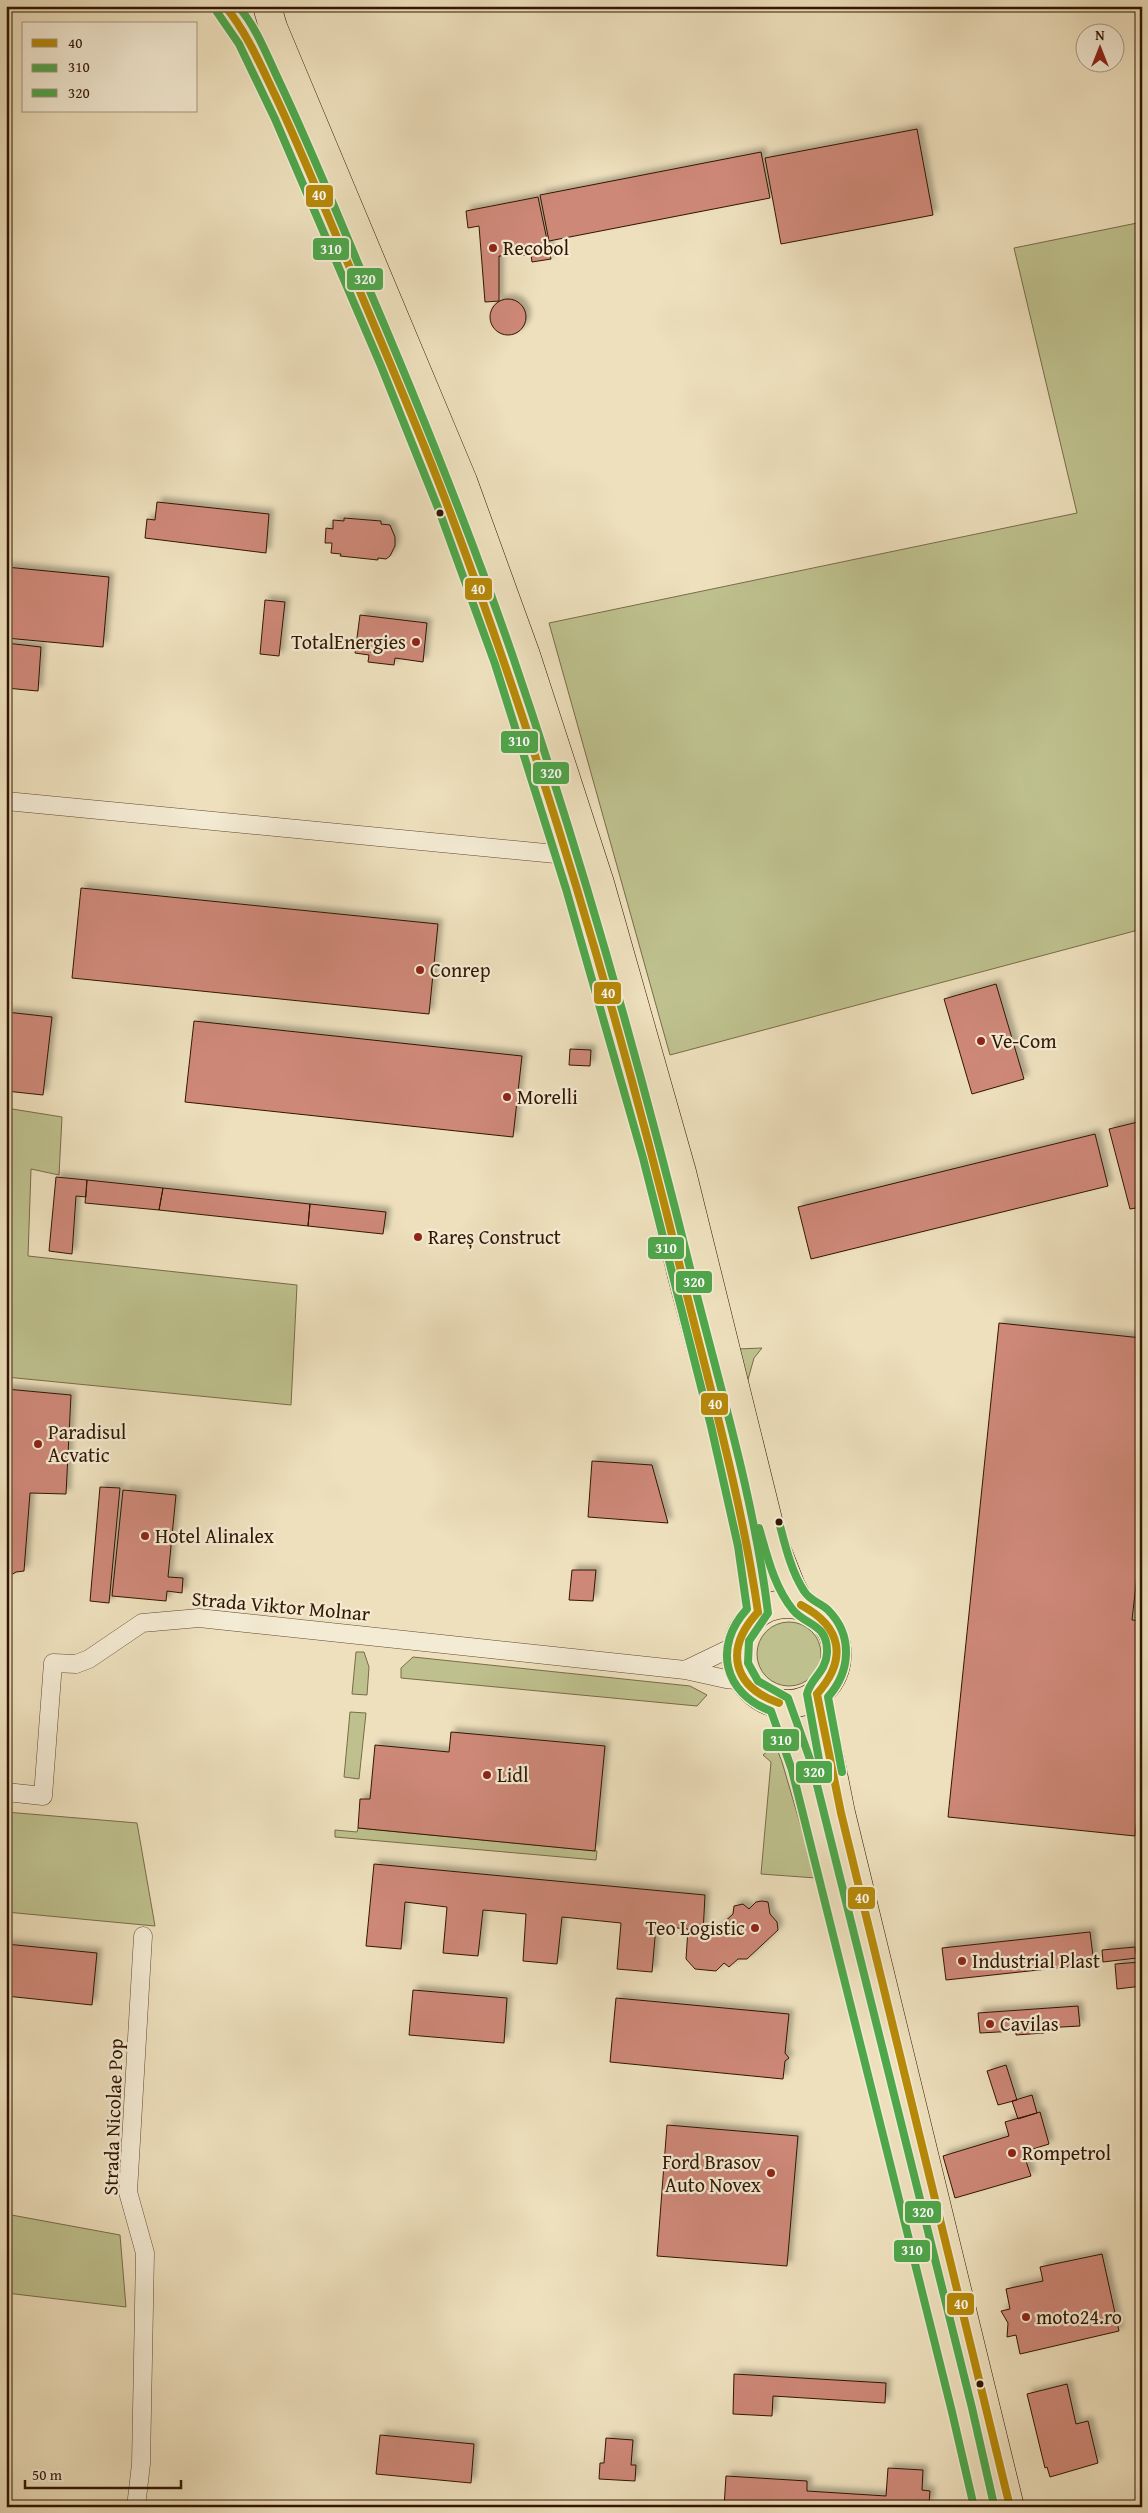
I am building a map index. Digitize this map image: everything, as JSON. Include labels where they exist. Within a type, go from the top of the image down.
[{"type":"main road","points":[[225,6],[236,18],[248,39],[284,114],[390,362],[442,490],[504,661],[566,855],[658,1174],[748,1544],[758,1612]]},
{"type":"main road","points":[[267,6],[277,36],[463,480],[526,654],[600,883],[682,1172],[773,1540],[791,1586],[801,1605]]},
{"type":"main road","points":[[784,1604],[801,1605],[822,1617],[834,1637],[837,1648],[835,1670],[825,1687],[817,1694],[799,1703],[779,1703],[756,1694],[745,1681],[738,1664],[737,1646],[744,1626],[758,1612],[784,1604]]},
{"type":"main road","points":[[817,1694],[841,1812],[1010,2507]]},
{"type":"main road","points":[[779,1703],[804,1776],[962,2410],[984,2507]]},
{"type":"street","points":[[6,801],[566,855]]},
{"type":"street","name":"Strada Viktor Molnar","points":[[6,1792],[43,1796],[53,1663],[76,1664],[89,1659],[142,1623],[199,1618],[685,1670],[726,1680],[745,1681]]},
{"type":"street","points":[[685,1670],[737,1646]]},
{"type":"street","name":"Strada Nicolae Pop","points":[[136,2507],[141,2464],[145,2253],[128,2192],[143,1936]]},
{"type":"green space","points":[[1142,222],[1142,929],[670,1055],[549,623],[1077,513],[1014,248]]},
{"type":"green space","points":[[6,1108],[62,1117],[59,1175],[31,1169],[28,1256],[297,1285],[291,1405],[6,1377]]},
{"type":"green space","points":[[762,1348],[754,1358],[747,1383],[738,1349]]},
{"type":"green space","points":[[789,1622],[807,1628],[815,1636],[821,1654],[815,1672],[807,1680],[789,1686],[771,1680],[763,1672],[757,1654],[763,1636],[771,1628]]},
{"type":"green space","points":[[356,1652],[364,1652],[369,1667],[367,1695],[352,1694]]},
{"type":"green space","points":[[413,1657],[690,1686],[707,1695],[697,1706],[401,1678],[401,1668]]},
{"type":"green space","points":[[350,1712],[366,1713],[359,1779],[344,1777]]},
{"type":"green space","points":[[777,1749],[816,1878],[761,1874],[771,1762],[763,1755],[769,1750]]},
{"type":"green space","points":[[6,1812],[137,1823],[155,1926],[6,1912]]},
{"type":"green space","points":[[358,1828],[597,1851],[596,1860],[335,1837],[335,1830],[357,1832]]},
{"type":"green space","points":[[6,2214],[120,2235],[126,2307],[6,2293]]},
{"type":"building","points":[[917,129],[933,215],[781,244],[765,158]]},
{"type":"building","points":[[761,152],[770,198],[549,241],[540,195]]},
{"type":"building","points":[[538,197],[551,259],[532,262],[531,255],[499,256],[499,301],[485,302],[479,226],[468,228],[466,211]]},
{"type":"building","points":[[508,299],[515,300],[521,304],[525,310],[525,324],[521,330],[515,334],[508,335],[501,334],[495,330],[491,324],[490,317],[491,310],[495,304],[501,300]]},
{"type":"building","points":[[157,502],[269,514],[266,553],[145,538],[147,519],[155,520]]},
{"type":"building","points":[[344,518],[381,521],[381,524],[390,525],[395,537],[395,546],[390,556],[386,559],[378,558],[378,560],[340,556],[341,554],[331,553],[332,543],[325,543],[326,528],[333,529],[333,520],[344,521]]},
{"type":"building","points":[[6,567],[109,577],[103,647],[6,638]]},
{"type":"building","points":[[265,600],[285,602],[279,656],[260,654]]},
{"type":"building","points":[[360,615],[427,623],[423,662],[395,658],[394,665],[368,662],[369,655],[355,653]]},
{"type":"building","points":[[6,643],[41,647],[38,691],[6,688]]},
{"type":"building","points":[[81,888],[438,924],[429,1014],[72,978]]},
{"type":"building","points":[[996,984],[1024,1079],[972,1094],[944,999]]},
{"type":"building","points":[[6,1012],[52,1017],[43,1095],[6,1091]]},
{"type":"building","points":[[194,1021],[522,1056],[513,1137],[185,1102]]},
{"type":"building","points":[[570,1049],[591,1050],[590,1066],[569,1065]]},
{"type":"building","points":[[1142,1121],[1142,1207],[1130,1209],[1109,1129]]},
{"type":"building","points":[[1095,1134],[1108,1186],[811,1259],[798,1207]]},
{"type":"building","points":[[56,1177],[87,1180],[86,1197],[76,1196],[72,1254],[49,1251]]},
{"type":"building","points":[[87,1180],[163,1188],[159,1210],[85,1203]]},
{"type":"building","points":[[163,1188],[310,1204],[308,1226],[159,1210]]},
{"type":"building","points":[[310,1204],[386,1212],[383,1234],[308,1226]]},
{"type":"building","points":[[999,1323],[1142,1338],[1142,1530],[1132,1620],[1142,1621],[1142,1767],[1135,1836],[948,1817]]},
{"type":"building","name":"Paradisul Acvatic","points":[[6,1389],[71,1395],[66,1494],[30,1493],[24,1571],[16,1572],[6,1578]]},
{"type":"building","points":[[592,1461],[652,1465],[668,1523],[588,1517]]},
{"type":"building","points":[[100,1487],[120,1488],[109,1603],[90,1601]]},
{"type":"building","name":"Hotel Alinalex","points":[[123,1490],[176,1495],[168,1577],[183,1578],[182,1593],[167,1591],[166,1601],[112,1596]]},
{"type":"building","points":[[572,1570],[596,1570],[593,1601],[569,1600]]},
{"type":"building","name":"Lidl","points":[[451,1732],[605,1746],[595,1851],[358,1828],[360,1799],[370,1799],[375,1745],[449,1752]]},
{"type":"building","points":[[374,1864],[705,1895],[703,1933],[709,1936],[733,1914],[734,1906],[743,1904],[749,1909],[756,1902],[762,1901],[768,1902],[770,1914],[777,1922],[778,1930],[747,1959],[738,1959],[729,1967],[724,1963],[716,1971],[695,1969],[686,1959],[688,1929],[656,1926],[652,1972],[617,1969],[621,1923],[562,1917],[557,1964],[523,1961],[526,1914],[483,1910],[478,1956],[443,1953],[447,1907],[405,1902],[401,1949],[366,1946]]},
{"type":"building","points":[[1090,1932],[1094,1964],[946,1980],[942,1948]]},
{"type":"building","points":[[6,1944],[97,1953],[92,2005],[6,1996]]},
{"type":"building","points":[[1135,1947],[1137,1958],[1103,1962],[1102,1950]]},
{"type":"building","points":[[1141,1962],[1142,1986],[1117,1989],[1115,1964]]},
{"type":"building","points":[[413,1990],[507,1998],[504,2043],[409,2035]]},
{"type":"building","points":[[616,1998],[789,2014],[785,2053],[789,2058],[785,2061],[783,2079],[610,2062]]},
{"type":"building","points":[[1078,2006],[1080,2026],[1044,2028],[1044,2033],[1016,2035],[1016,2031],[980,2033],[978,2013]]},
{"type":"building","points":[[1006,2065],[1017,2100],[998,2105],[987,2071]]},
{"type":"building","points":[[1032,2095],[1037,2113],[1018,2119],[1012,2101]]},
{"type":"building","points":[[1040,2112],[1049,2144],[1023,2152],[1031,2176],[955,2198],[943,2156],[1009,2136],[1005,2122]]},
{"type":"building","points":[[667,2125],[798,2136],[787,2266],[657,2256]]},
{"type":"building","points":[[1102,2254],[1119,2331],[1020,2354],[1016,2335],[1007,2337],[1008,2323],[1001,2311],[1010,2309],[1006,2289],[1043,2281],[1040,2267]]},
{"type":"building","points":[[734,2374],[886,2383],[885,2403],[773,2396],[772,2416],[733,2414]]},
{"type":"building","points":[[1067,2384],[1076,2424],[1088,2421],[1098,2463],[1050,2477],[1047,2467],[1045,2468],[1027,2394]]},
{"type":"building","points":[[380,2435],[474,2444],[471,2483],[376,2474]]},
{"type":"building","points":[[606,2438],[633,2440],[631,2465],[636,2465],[635,2481],[599,2479],[600,2463],[604,2463]]},
{"type":"building","points":[[888,2468],[923,2470],[922,2490],[930,2491],[929,2504],[921,2504],[921,2507],[724,2507],[726,2476],[807,2481],[807,2491],[886,2496]]},
{"type":"transit line","name":"40","points":[[225,6],[253,49],[315,185],[427,452],[484,605],[516,699],[577,888],[657,1175],[734,1483],[758,1612]]},
{"type":"transit line","name":"320","points":[[238,6],[251,23],[261,42],[299,126],[439,457],[513,657],[563,809],[609,963],[651,1117],[745,1484],[762,1570],[768,1613],[749,1641],[748,1663],[758,1681],[788,1698],[812,1765],[972,2408],[994,2505]]},
{"type":"transit line","name":"310","points":[[217,12],[239,44],[275,119],[381,366],[440,513],[495,664],[566,889],[643,1158],[711,1426],[738,1546],[747,1609],[736,1623],[730,1638],[727,1653],[728,1667],[733,1681],[742,1693],[755,1703],[771,1711],[792,1770],[974,2507]]},
{"type":"transit line","name":"320","points":[[779,1522],[789,1558],[799,1583],[812,1600],[828,1610],[842,1630],[846,1653],[845,1665],[836,1687],[828,1697],[842,1772]]},
{"type":"transit line","name":"310","points":[[759,1528],[776,1581],[786,1601],[798,1615],[820,1630],[826,1643],[826,1660],[807,1694],[822,1776]]},
{"type":"transit line","name":"40","points":[[801,1605],[825,1623],[836,1645],[833,1668],[827,1681],[817,1694]]},
{"type":"transit line","name":"40","points":[[758,1612],[740,1639],[737,1653],[738,1665],[751,1687],[763,1696],[779,1703]]},
{"type":"transit line","name":"40","points":[[817,1694],[841,1813],[1010,2507]]},
{"type":"place","name":"Recobol","points":[[493,248]]},
{"type":"place","name":"TotalEnergies","points":[[416,642]]},
{"type":"place","name":"Conrep","points":[[420,970]]},
{"type":"place","name":"Ve-Com","points":[[981,1041]]},
{"type":"place","name":"Morelli","points":[[507,1097]]},
{"type":"place","name":"Rareș Construct","points":[[418,1237]]},
{"type":"place","name":"Paradisul Acvatic","points":[[38,1444]]},
{"type":"place","name":"Hotel Alinalex","points":[[145,1536]]},
{"type":"place","name":"Lidl","points":[[487,1775]]},
{"type":"place","name":"Teo Logistic","points":[[755,1928]]},
{"type":"place","name":"Industrial Plast","points":[[962,1961]]},
{"type":"place","name":"Cavilas","points":[[990,2024]]},
{"type":"place","name":"Rompetrol","points":[[1012,2153]]},
{"type":"place","name":"Ford Brasov Auto Novex","points":[[771,2173]]},
{"type":"place","name":"moto24.ro","points":[[1026,2317]]}]
